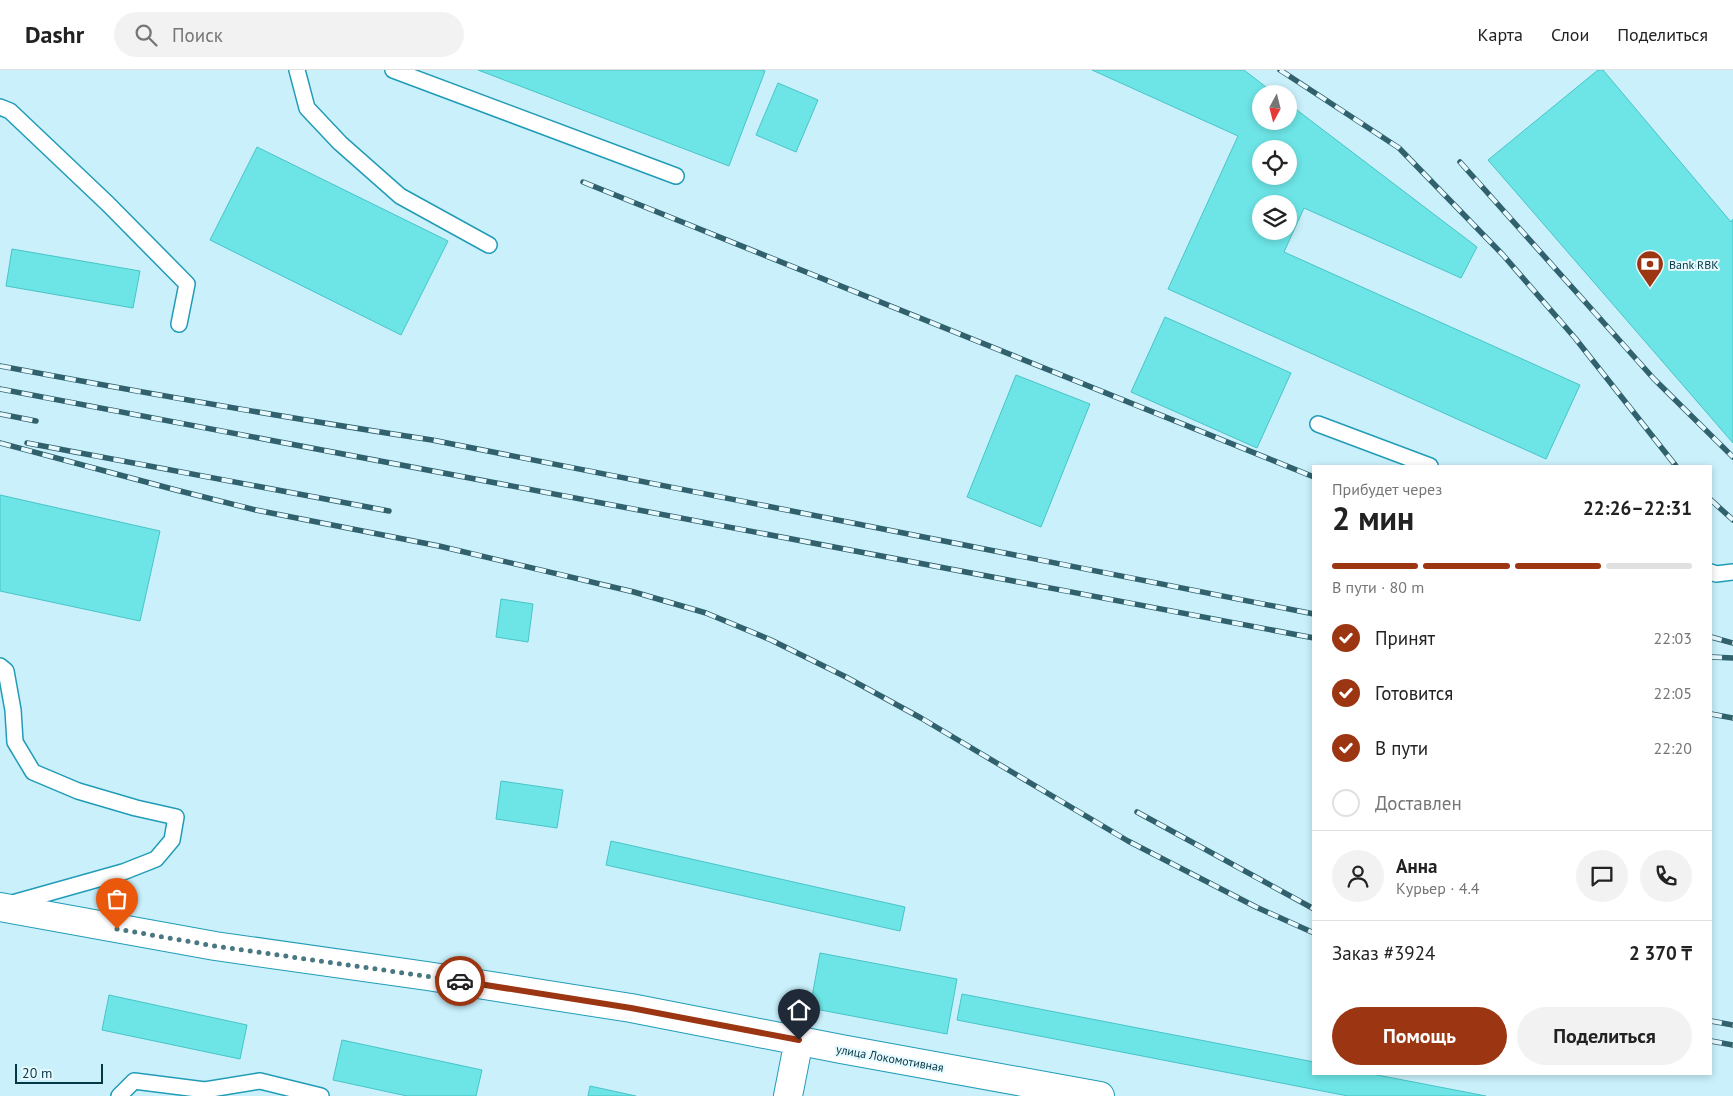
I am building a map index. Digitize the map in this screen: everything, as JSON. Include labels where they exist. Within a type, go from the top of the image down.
[{"type":"street","name":"улица Локомотивная","points":[[0,907],[215,946],[427,976],[631,1008],[841,1049],[1100,1096]]},
{"type":"street","points":[[788,1096],[799,1040]]},
{"type":"lane","points":[[297,70],[307,108],[340,143],[400,196],[489,245]]},
{"type":"lane","points":[[393,70],[676,176]]},
{"type":"lane","points":[[0,107],[10,111],[108,204],[187,284],[179,324]]},
{"type":"lane","points":[[1318,424],[1427,465]]},
{"type":"lane","points":[[1712,572],[1716,574],[1733,572]]},
{"type":"lane","points":[[0,666],[6,671],[13,710],[15,742],[33,772],[78,791],[136,808],[176,817],[172,840],[156,859],[123,872],[0,907]]},
{"type":"lane","points":[[119,1096],[134,1081],[207,1093],[260,1081],[322,1096]]},
{"type":"building","points":[[478,70],[762,70],[765,71],[729,166]]},
{"type":"building","points":[[1092,70],[1244,70],[1263,85],[1252,85],[1252,130],[1298,130],[1298,111],[1477,247],[1461,278],[1304,208],[1297,223],[1297,195],[1252,195],[1252,240],[1289,240],[1284,252],[1580,385],[1546,459],[1168,289],[1238,136]]},
{"type":"building","points":[[1598,70],[1603,70],[1731,222],[1733,219],[1733,443],[1488,160]]},
{"type":"building","points":[[778,83],[818,100],[796,152],[756,135]]},
{"type":"building","points":[[257,147],[448,241],[401,335],[210,240]]},
{"type":"building","points":[[12,249],[140,271],[133,308],[6,286]]},
{"type":"building","points":[[1165,317],[1291,373],[1257,448],[1131,392]]},
{"type":"building","points":[[1016,375],[1090,404],[1041,527],[967,497]]},
{"type":"building","points":[[0,495],[160,531],[140,621],[0,591]]},
{"type":"building","points":[[501,599],[533,604],[528,642],[496,637]]},
{"type":"building","points":[[501,781],[563,790],[557,828],[496,819]]},
{"type":"building","points":[[611,841],[905,907],[900,931],[606,865]]},
{"type":"building","points":[[820,953],[957,979],[947,1034],[810,1008]]},
{"type":"building","points":[[962,994],[1312,1062],[1312,1075],[1377,1075],[1486,1096],[1348,1096],[957,1020]]},
{"type":"building","points":[[109,995],[247,1025],[240,1059],[102,1030]]},
{"type":"building","points":[[342,1040],[482,1070],[476,1096],[407,1096],[333,1080]]},
{"type":"building","points":[[590,1086],[636,1096],[588,1096]]},
{"type":"railway","points":[[1280,70],[1399,148],[1503,255],[1575,338],[1675,465]]},
{"type":"railway","points":[[1460,162],[1654,379],[1733,457]]},
{"type":"railway","points":[[583,182],[1312,476]]},
{"type":"railway","points":[[0,366],[216,405],[432,440],[1312,614]]},
{"type":"railway","points":[[0,389],[1312,638]]},
{"type":"railway","points":[[0,414],[36,421]]},
{"type":"railway","points":[[0,443],[256,510],[439,546],[634,592],[706,613],[771,640],[846,677],[921,718],[1128,841],[1256,907],[1312,932]]},
{"type":"railway","points":[[27,443],[389,511]]},
{"type":"railway","points":[[1712,501],[1733,520]]},
{"type":"railway","points":[[1712,637],[1733,643]]},
{"type":"railway","points":[[1712,657],[1733,658]]},
{"type":"railway","points":[[1712,714],[1733,718]]},
{"type":"railway","points":[[1137,812],[1312,908]]},
{"type":"railway","points":[[1712,1021],[1733,1025]]},
{"type":"railway","points":[[1712,1041],[1733,1045]]},
{"type":"way so far","points":[[117,929],[215,946],[460,981]]},
{"type":"place","name":"Bank RBK","points":[[1650,288]]},
{"type":"route","points":[[460,981],[631,1008],[799,1040]]}]
